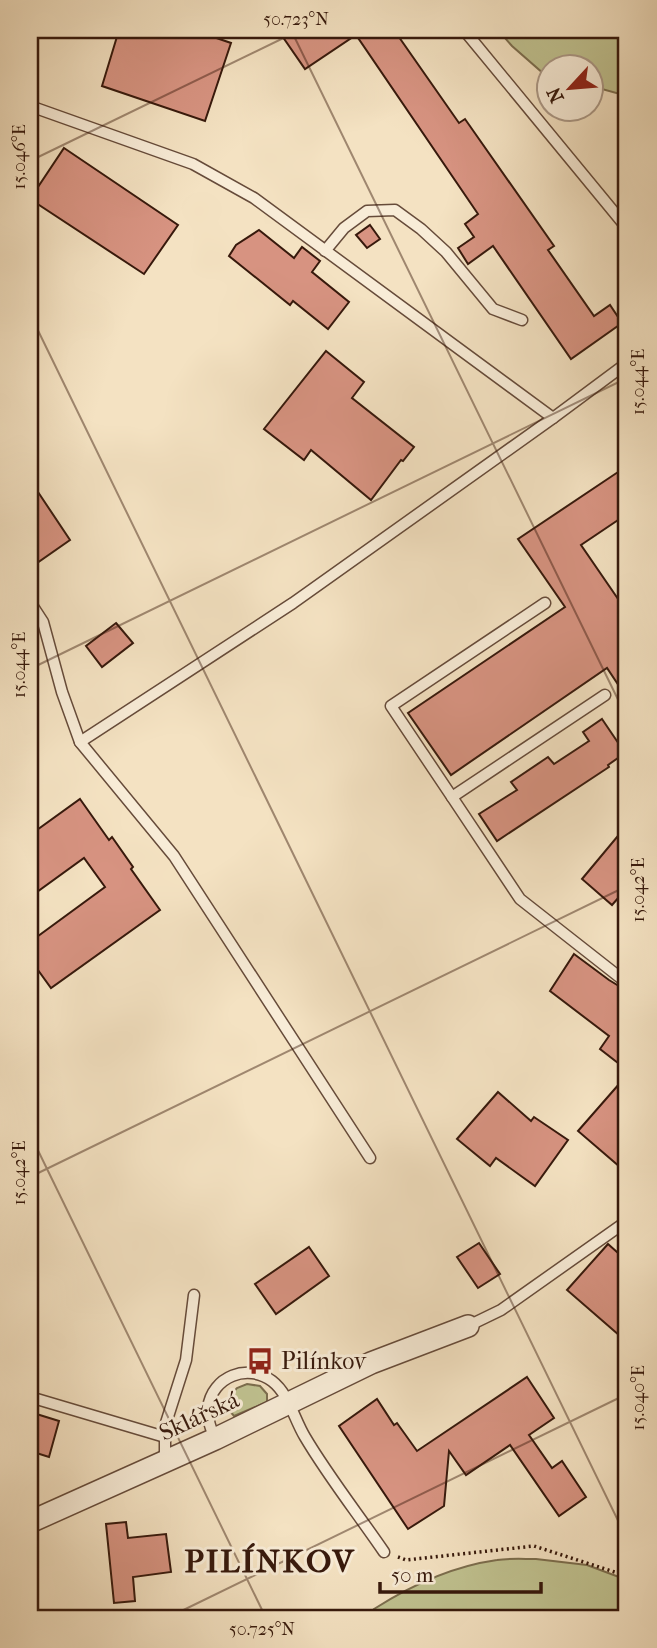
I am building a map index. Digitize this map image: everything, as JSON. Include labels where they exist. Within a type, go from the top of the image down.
[{"type":"street","name":"Sklářská","points":[[30,1522],[215,1439],[370,1363],[468,1326]]},
{"type":"lane","points":[[464,30],[627,228]]},
{"type":"lane","points":[[30,106],[193,164],[254,198],[553,418]]},
{"type":"lane","points":[[325,251],[344,228],[367,211],[395,211],[446,251],[493,309],[522,320]]},
{"type":"lane","points":[[80,742],[293,603],[627,363]]},
{"type":"lane","points":[[30,602],[43,622],[62,692],[80,742],[174,856],[370,1158]]},
{"type":"lane","points":[[545,603],[391,706],[520,899],[627,984]]},
{"type":"lane","points":[[452,797],[604,695]]},
{"type":"lane","points":[[468,1326],[501,1310],[627,1221]]},
{"type":"lane","points":[[165,1462],[165,1426],[186,1360],[194,1295]]},
{"type":"lane","points":[[215,1439],[208,1410],[210,1398],[226,1378],[237,1373],[257,1372],[275,1384],[288,1402],[306,1438],[384,1552]]},
{"type":"lane","points":[[30,1397],[165,1437]]},
{"type":"path","points":[[384,1552],[406,1560],[534,1546],[627,1576]]},
{"type":"green space","points":[[498,30],[627,30],[627,96],[604,90],[604,52],[534,52],[534,65]]},
{"type":"green space","points":[[247,1384],[260,1386],[267,1394],[267,1402],[234,1416],[229,1410],[228,1398],[237,1388]]},
{"type":"green space","points":[[502,1559],[536,1559],[587,1565],[627,1580],[627,1618],[378,1618],[374,1609],[417,1585],[465,1567]]},
{"type":"building","points":[[119,30],[193,30],[231,43],[205,121],[102,86]]},
{"type":"building","points":[[278,30],[394,30],[459,123],[465,119],[554,246],[548,250],[594,316],[610,305],[622,323],[571,359],[493,246],[468,264],[458,248],[474,237],[465,224],[478,214],[356,35],[305,69]]},
{"type":"building","points":[[64,148],[178,225],[144,274],[30,199]]},
{"type":"building","points":[[370,225],[380,239],[367,248],[356,235]]},
{"type":"building","points":[[259,230],[294,258],[302,247],[320,261],[312,272],[349,302],[328,329],[293,301],[290,305],[229,256],[236,245]]},
{"type":"building","points":[[326,351],[364,382],[352,398],[414,447],[371,500],[311,450],[304,460],[264,429]]},
{"type":"building","points":[[627,466],[627,514],[581,545],[627,612],[627,698],[607,668],[451,775],[408,713],[565,607],[518,539]]},
{"type":"building","points":[[30,480],[70,540],[37,563],[30,552]]},
{"type":"building","points":[[116,623],[133,643],[102,667],[86,646]]},
{"type":"building","points":[[602,719],[625,753],[608,765],[609,767],[497,841],[479,814],[517,790],[511,782],[548,757],[554,764],[589,741],[583,732]]},
{"type":"building","points":[[80,799],[109,840],[112,837],[160,910],[51,988],[30,959],[30,942],[105,887],[84,858],[30,897],[30,835]]},
{"type":"building","points":[[627,825],[627,888],[612,905],[582,879]]},
{"type":"building","points":[[574,954],[627,991],[627,1070],[600,1049],[609,1036],[550,991]]},
{"type":"building","points":[[627,1075],[627,1173],[578,1131]]},
{"type":"building","points":[[498,1092],[531,1121],[534,1117],[568,1140],[535,1186],[496,1158],[490,1166],[457,1139]]},
{"type":"building","points":[[479,1243],[500,1274],[478,1288],[457,1257]]},
{"type":"building","points":[[608,1244],[627,1261],[627,1342],[567,1290]]},
{"type":"building","points":[[309,1247],[329,1276],[276,1314],[255,1284]]},
{"type":"building","points":[[527,1377],[554,1418],[529,1435],[552,1468],[562,1461],[586,1497],[559,1516],[510,1445],[466,1475],[449,1451],[444,1506],[408,1529],[339,1426],[377,1399],[394,1425],[397,1423],[417,1451]]},
{"type":"building","points":[[30,1412],[59,1421],[49,1457],[30,1451]]},
{"type":"building","points":[[126,1522],[128,1538],[166,1534],[171,1572],[133,1577],[135,1601],[114,1603],[106,1524]]},
{"type":"place","name":"Pilínkov","points":[[260,1361]]},
{"type":"district","name":"PILÍNKOV","points":[[270,1561]]}]
